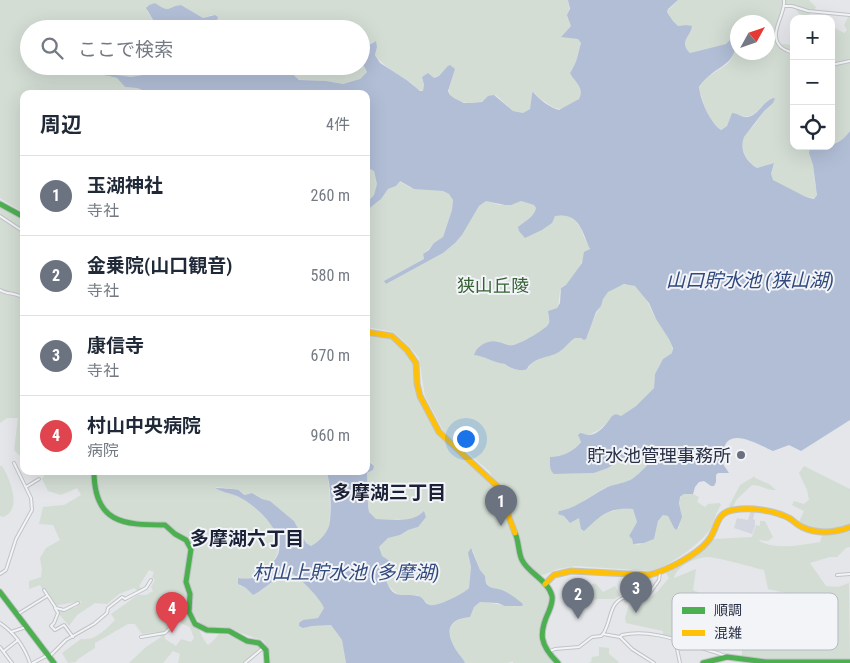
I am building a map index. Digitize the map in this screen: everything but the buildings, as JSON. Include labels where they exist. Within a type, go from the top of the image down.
[{"type":"main road","points":[[0,204],[20,215]]},
{"type":"main road","points":[[370,333],[394,337],[411,355],[416,363],[419,391],[438,431],[497,486],[518,540],[521,559],[551,592],[552,603],[541,629],[542,638],[548,652],[558,663]]},
{"type":"main road","points":[[94,475],[100,504],[108,514],[121,522],[135,525],[165,525],[187,541],[191,550],[186,580],[190,594],[189,610],[197,626],[207,630],[229,631],[248,641],[259,643],[264,647],[267,663]]},
{"type":"main road","points":[[545,584],[554,576],[571,571],[660,574],[705,544],[710,538],[720,516],[728,511],[759,510],[785,517],[802,527],[819,531],[838,532],[850,527]]},
{"type":"main road","points":[[0,592],[54,663]]},
{"type":"main road","points":[[703,663],[727,657],[766,662],[850,662]]},
{"type":"street","points":[[784,0],[784,6],[778,21],[777,39],[780,46],[790,52]]},
{"type":"street","points":[[784,6],[792,6],[808,11],[850,15]]},
{"type":"street","points":[[835,64],[850,62]]},
{"type":"street","points":[[0,216],[20,229]]},
{"type":"street","points":[[0,290],[20,296]]},
{"type":"street","points":[[0,574],[6,570],[16,539],[32,510],[31,498],[14,463]]},
{"type":"street","points":[[26,487],[39,479]]},
{"type":"street","points":[[603,634],[616,601],[631,595],[649,594],[656,586],[660,574]]},
{"type":"street","points":[[837,575],[850,574]]},
{"type":"street","points":[[0,623],[18,640],[31,663],[49,656],[66,640],[94,624],[107,613],[108,608],[122,597],[125,599],[146,588],[151,580]]},
{"type":"street","points":[[44,590],[58,613],[51,626],[55,630],[64,624],[73,637]]},
{"type":"street","points":[[18,614],[47,596]]},
{"type":"street","points":[[55,608],[64,610],[78,603]]},
{"type":"street","points":[[141,636],[165,633],[189,610]]},
{"type":"street","points":[[11,632],[27,627]]},
{"type":"street","points":[[620,637],[638,632],[672,638]]},
{"type":"street","points":[[548,652],[555,649],[579,647],[592,637],[603,634],[620,637],[629,646],[654,663]]},
{"type":"street","points":[[4,651],[18,640]]},
{"type":"street","points":[[0,647],[12,663]]},
{"type":"street","points":[[245,663],[264,647]]},
{"type":"street","points":[[677,650],[680,663]]},
{"type":"street","points":[[707,650],[727,657]]},
{"type":"shaded area","points":[[751,510],[755,511],[753,519],[755,520],[755,526],[752,534],[734,528],[737,518],[748,520]]},
{"type":"green space","points":[[0,0],[568,0],[571,26],[562,36],[578,39],[581,43],[571,71],[580,87],[581,94],[579,99],[559,109],[535,93],[532,94],[530,109],[523,113],[513,111],[496,95],[473,103],[464,102],[450,95],[449,88],[455,69],[446,68],[443,73],[434,78],[429,74],[422,77],[423,91],[416,88],[409,81],[389,69],[375,55],[377,47],[373,42],[370,44],[370,20],[217,20],[218,17],[212,15],[203,18],[181,5],[166,9],[155,3],[147,6],[147,11],[153,20],[20,20],[20,75],[109,75],[107,76],[117,78],[125,87],[143,90],[20,90],[20,210],[0,198]]},
{"type":"green space","points":[[678,0],[809,0],[816,7],[808,15],[803,15],[799,14],[795,7],[786,6],[775,29],[775,15],[730,15],[730,40],[726,44],[690,53],[685,42],[692,27],[686,25],[678,26],[667,11]]},
{"type":"green space","points":[[848,17],[850,17],[850,131],[835,144],[835,28],[844,33],[847,30],[844,25]]},
{"type":"green space","points":[[775,37],[776,43],[790,45],[790,150],[809,150],[817,191],[816,198],[806,197],[771,178],[773,163],[757,168],[744,154],[742,145],[745,135],[757,121],[769,100],[750,116],[746,117],[737,114],[731,116],[727,126],[720,130],[712,121],[699,89],[709,76],[730,61],[775,60]]},
{"type":"green space","points":[[118,75],[143,75],[131,77]]},
{"type":"green space","points":[[294,75],[364,75],[360,79],[343,84],[299,80]]},
{"type":"green space","points":[[370,169],[374,171],[377,184],[374,195],[370,198]]},
{"type":"green space","name":"狭山丘陵","points":[[399,181],[411,188],[443,191],[449,194],[453,200],[452,210],[443,237],[423,254],[424,259],[385,281],[386,284],[443,253],[455,243],[462,235],[479,206],[486,200],[499,205],[508,205],[521,201],[534,205],[536,208],[533,213],[519,226],[525,238],[546,227],[555,216],[569,216],[578,224],[590,247],[589,251],[584,254],[580,266],[572,279],[567,285],[562,287],[557,308],[548,311],[549,323],[547,326],[516,344],[509,345],[497,341],[480,346],[474,353],[476,356],[513,368],[528,369],[531,363],[559,352],[575,338],[587,337],[604,297],[609,291],[626,284],[638,288],[667,335],[672,353],[663,359],[655,374],[654,388],[636,406],[621,416],[616,414],[599,430],[588,435],[580,433],[581,441],[575,448],[552,458],[550,462],[551,469],[556,474],[594,473],[608,468],[623,458],[656,448],[655,452],[646,466],[630,480],[607,487],[566,510],[559,511],[571,522],[579,518],[587,528],[607,513],[619,509],[633,509],[637,522],[629,536],[632,542],[638,545],[654,539],[658,521],[663,515],[668,516],[677,530],[679,528],[681,513],[679,499],[684,494],[693,494],[699,497],[697,502],[705,507],[708,504],[720,503],[721,505],[712,526],[694,546],[677,559],[653,571],[575,566],[558,569],[543,575],[536,573],[523,559],[518,531],[500,486],[490,472],[444,432],[425,396],[419,358],[394,332],[370,328],[370,208],[381,199],[388,189],[396,186]]},
{"type":"green space","points":[[0,204],[20,215],[20,456],[14,450],[18,418],[7,418],[0,423]]},
{"type":"green space","points":[[370,333],[392,337],[415,361],[419,391],[439,432],[493,480],[512,521],[521,559],[545,584],[553,598],[541,629],[548,653],[558,663],[513,663],[513,661],[508,663],[465,663],[450,638],[453,624],[457,620],[470,617],[474,607],[480,602],[518,606],[513,596],[490,587],[480,569],[473,550],[469,557],[471,567],[469,588],[445,601],[431,606],[417,595],[398,595],[388,585],[386,580],[392,566],[391,563],[381,556],[379,547],[388,538],[418,527],[420,515],[412,520],[376,519],[369,512],[367,475],[370,475],[370,472],[373,470],[370,462]]},
{"type":"green space","points":[[0,466],[2,466],[7,476],[14,502],[9,513],[3,517],[0,516]]},
{"type":"green space","points":[[804,466],[850,489],[850,547],[846,548],[837,557],[830,557],[810,563],[826,586],[838,587],[849,583],[850,660],[775,661],[742,656],[742,650],[838,650],[838,593],[786,593],[768,589],[764,570],[717,558],[705,557],[696,559],[678,570],[674,578],[696,569],[693,590],[700,593],[672,593],[672,638],[663,635],[663,631],[626,623],[625,618],[629,604],[624,602],[624,600],[645,601],[657,592],[669,578],[666,573],[714,539],[752,537],[756,525],[760,526],[760,521],[765,521],[773,537],[768,541],[758,540],[764,543],[788,546],[820,542],[822,536],[799,522],[804,511],[792,505],[794,501],[804,504],[809,500],[807,490],[799,473]]},
{"type":"green space","points":[[44,475],[327,475],[330,498],[329,526],[322,538],[311,546],[306,543],[294,521],[270,501],[252,493],[245,495],[233,489],[215,488],[237,496],[256,508],[271,525],[276,534],[277,554],[271,564],[264,572],[256,576],[237,578],[240,586],[246,588],[253,595],[289,572],[298,578],[314,593],[324,608],[318,618],[301,621],[303,628],[331,625],[342,640],[346,663],[270,663],[269,650],[263,640],[226,627],[208,627],[202,624],[187,609],[165,631],[165,639],[176,646],[181,639],[191,642],[194,638],[190,627],[181,623],[182,619],[187,616],[194,621],[208,645],[219,634],[258,644],[262,648],[244,663],[178,663],[180,654],[173,651],[163,663],[129,663],[146,647],[161,637],[158,632],[142,634],[135,624],[128,624],[95,643],[95,648],[76,662],[68,663],[62,653],[81,639],[91,638],[104,630],[115,620],[111,614],[138,595],[146,595],[153,591],[151,587],[155,580],[152,577],[154,572],[149,570],[139,586],[143,590],[139,592],[134,588],[119,594],[107,604],[95,603],[77,615],[69,626],[55,609],[66,611],[72,607],[75,608],[81,601],[54,606],[40,585],[29,589],[29,581],[41,577],[40,558],[46,548],[60,540],[53,525],[39,524],[43,507],[64,505],[81,495],[77,488],[61,495],[48,491],[42,479]]},
{"type":"green space","points":[[755,476],[755,478],[769,484],[776,490],[752,485],[737,499],[731,508],[729,506],[740,485]]},
{"type":"green space","points":[[595,583],[603,592],[615,586],[620,596],[614,599],[597,599],[583,603],[577,593]]},
{"type":"green space","points":[[599,647],[609,648],[609,654],[619,662],[588,663],[591,662],[592,657],[599,656]]},
{"type":"water","name":"山口貯水池 (狭山湖)","points":[[568,0],[678,0],[667,12],[678,26],[692,26],[685,42],[690,53],[726,44],[730,40],[730,60],[712,73],[699,87],[709,116],[721,130],[727,126],[732,113],[743,117],[752,116],[768,101],[775,98],[773,103],[764,111],[744,137],[742,146],[744,155],[757,168],[774,163],[771,174],[773,180],[806,197],[814,199],[817,195],[809,150],[835,150],[835,143],[850,131],[850,420],[801,451],[789,445],[773,451],[746,439],[732,438],[724,448],[723,464],[729,473],[718,473],[714,486],[704,481],[699,482],[693,494],[684,494],[680,497],[679,503],[682,517],[677,530],[668,516],[663,515],[658,521],[654,539],[644,543],[633,544],[629,536],[637,522],[633,509],[611,511],[600,517],[584,531],[581,529],[579,518],[570,523],[564,516],[558,514],[559,511],[577,505],[607,487],[633,478],[650,461],[656,448],[623,458],[608,468],[594,473],[554,474],[550,464],[550,457],[563,455],[581,442],[578,435],[580,433],[589,435],[596,433],[612,416],[616,414],[621,416],[636,406],[654,388],[655,374],[663,359],[672,353],[673,348],[669,339],[656,319],[649,303],[635,286],[624,284],[608,292],[596,312],[586,339],[575,338],[559,352],[533,362],[527,369],[516,369],[474,355],[480,346],[487,342],[495,341],[513,345],[533,336],[547,326],[549,323],[548,311],[557,308],[560,303],[561,288],[566,285],[582,263],[584,252],[590,249],[582,230],[575,220],[570,217],[555,216],[552,223],[525,238],[518,227],[533,214],[536,208],[534,205],[521,201],[505,205],[486,201],[479,206],[462,235],[443,253],[386,284],[384,281],[424,259],[423,254],[443,237],[452,210],[453,200],[449,194],[443,191],[414,189],[400,181],[396,186],[388,189],[381,199],[370,208],[370,199],[374,195],[377,184],[374,171],[370,169],[370,90],[143,90],[125,87],[117,78],[104,75],[131,77],[143,75],[294,75],[299,80],[343,84],[360,79],[364,75],[370,75],[370,44],[376,41],[375,55],[380,63],[420,91],[423,91],[424,85],[422,77],[428,73],[434,78],[437,77],[450,65],[455,69],[448,91],[454,98],[464,103],[482,102],[488,96],[494,95],[513,111],[523,113],[530,109],[533,92],[545,103],[559,110],[579,99],[581,95],[580,88],[570,73],[576,62],[581,43],[578,39],[561,37],[571,26],[567,15],[570,9]]},
{"type":"water","points":[[155,3],[168,9],[181,5],[203,18],[215,15],[218,17],[217,20],[153,20],[146,8]]},
{"type":"water","name":"村山上貯水池 (多摩湖)","points":[[370,462],[374,466],[373,470],[370,472]]},
{"type":"water","name":"村山上貯水池 (多摩湖)","points":[[328,475],[367,475],[369,512],[376,519],[414,518],[424,511],[426,517],[418,527],[388,538],[379,547],[382,556],[391,562],[392,566],[386,580],[395,594],[420,597],[430,605],[444,602],[457,596],[469,588],[471,567],[468,553],[471,548],[489,587],[503,590],[523,604],[522,606],[505,606],[498,603],[480,602],[474,607],[470,617],[457,620],[453,624],[450,628],[450,638],[465,663],[346,663],[342,640],[331,625],[303,628],[299,626],[299,623],[303,620],[318,618],[324,608],[304,583],[293,574],[289,572],[284,574],[253,595],[246,588],[238,584],[238,578],[247,579],[255,577],[266,570],[278,555],[279,543],[272,526],[251,504],[244,499],[215,488],[239,490],[245,495],[252,493],[270,501],[294,521],[306,543],[311,546],[322,538],[329,526],[331,498]]},
{"type":"traffic: fast","points":[[0,204],[20,215]]},
{"type":"traffic: fast","points":[[94,475],[95,488],[99,501],[105,511],[114,518],[136,524],[165,525],[175,534],[186,540],[191,549],[186,582],[190,594],[189,612],[195,624],[207,630],[229,631],[247,641],[259,643],[266,650],[267,663]]},
{"type":"traffic: fast","points":[[515,533],[522,560],[546,585],[552,596],[542,633],[547,651],[558,663]]},
{"type":"traffic: fast","points":[[0,592],[54,663]]},
{"type":"traffic: fast","points":[[703,663],[727,657],[766,662],[850,662]]},
{"type":"traffic: slow","points":[[370,333],[392,336],[407,350],[416,363],[417,384],[420,396],[439,432],[497,486],[515,533]]},
{"type":"traffic: slow","points":[[545,584],[554,575],[571,571],[649,575],[664,570],[697,552],[708,541],[723,514],[733,510],[754,509],[769,511],[789,518],[800,526],[820,532],[838,531],[850,527]]},
{"type":"place","name":"貯水池管理事務所","points":[[741,455]]},
{"type":"place","name":"玉湖神社","points":[[501,526]]},
{"type":"place","name":"康信寺","points":[[636,613]]},
{"type":"place","name":"金乗院(山口観音)","points":[[578,619]]},
{"type":"place","name":"村山中央病院","points":[[172,633]]},
{"type":"district","name":"多摩湖三丁目","points":[[389,492]]},
{"type":"district","name":"多摩湖六丁目","points":[[247,538]]}]
